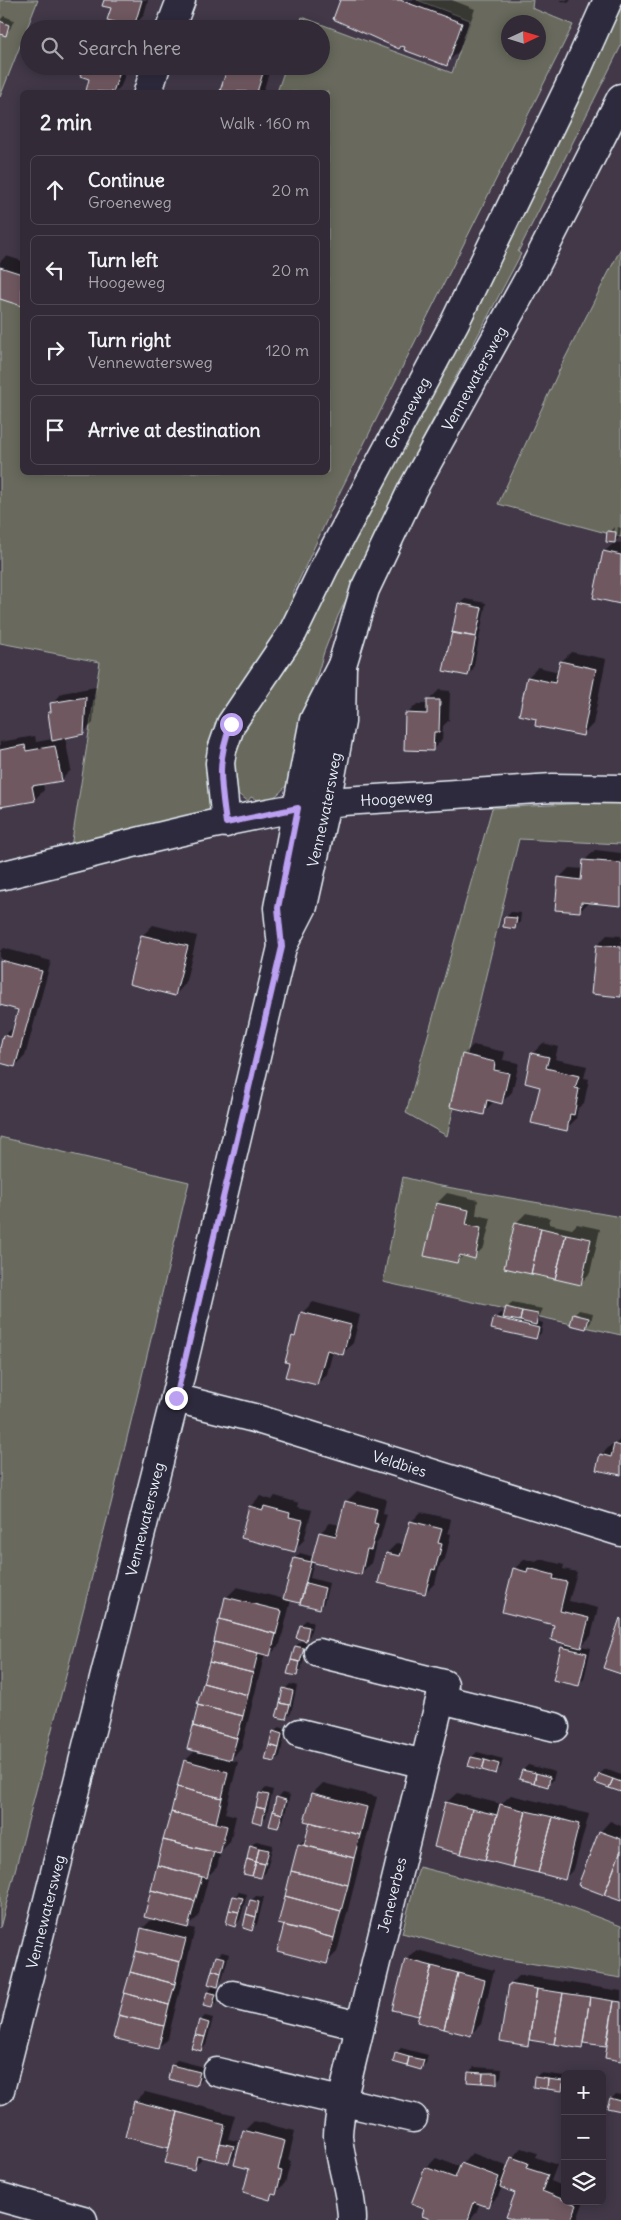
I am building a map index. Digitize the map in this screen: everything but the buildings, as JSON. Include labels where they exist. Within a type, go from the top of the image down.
[{"type":"street","points":[[173,20],[180,0]]},
{"type":"street","name":"Groeneweg","points":[[226,823],[220,763],[222,750],[231,724],[293,632],[324,568],[455,322],[565,94],[608,0]]},
{"type":"street","points":[[149,90],[153,75]]},
{"type":"street","name":"Vennewatersweg","points":[[282,947],[278,908],[314,720],[342,665],[365,589],[386,542],[534,269],[621,98]]},
{"type":"street","name":"Vennewatersweg","points":[[0,2090],[176,1398],[282,947],[303,906],[326,803],[341,722],[342,665]]},
{"type":"street","name":"Hoogeweg","points":[[0,876],[226,823],[326,803],[553,788],[621,789]]},
{"type":"street","name":"Veldbies","points":[[176,1398],[254,1418],[621,1532]]},
{"type":"street","points":[[319,1653],[554,1727]]},
{"type":"street","name":"Jeneverbes","points":[[352,2220],[350,2191],[338,2135],[342,2101],[442,1692]]},
{"type":"street","points":[[300,1733],[424,1764]]},
{"type":"street","points":[[232,1994],[360,2026]]},
{"type":"street","points":[[216,2072],[413,2118]]},
{"type":"street","points":[[0,2197],[83,2220]]},
{"type":"green space","points":[[0,0],[38,0],[30,20],[20,20],[20,46],[0,97]]},
{"type":"green space","points":[[417,0],[533,0],[532,8],[573,25],[335,502],[293,593],[297,605],[284,627],[211,809],[206,815],[71,847],[100,662],[0,643],[0,275],[10,286],[20,290],[20,475],[330,475],[330,90],[278,90],[283,75],[330,75],[330,27],[452,73],[470,20]]},
{"type":"green space","points":[[621,0],[621,46],[518,252],[521,254],[415,454],[413,466],[338,616],[324,652],[307,709],[292,777],[280,792],[270,799],[258,800],[251,797],[248,801],[235,792],[230,754]]},
{"type":"green space","points":[[621,248],[621,537],[498,504],[563,362]]},
{"type":"green space","points":[[608,802],[621,803],[621,844],[519,839],[447,1136],[406,1113],[492,808]]},
{"type":"green space","points":[[0,1137],[189,1182],[111,1504],[0,1928]]},
{"type":"green space","points":[[403,1177],[435,1185],[621,1217],[621,1335],[383,1282]]},
{"type":"green space","points":[[419,1867],[557,1902],[621,1926],[621,1978],[498,1958],[402,1933]]},
{"type":"route","points":[[176,1398],[282,947],[278,908],[298,808],[226,823],[220,781],[220,763],[222,750],[231,724]]}]
